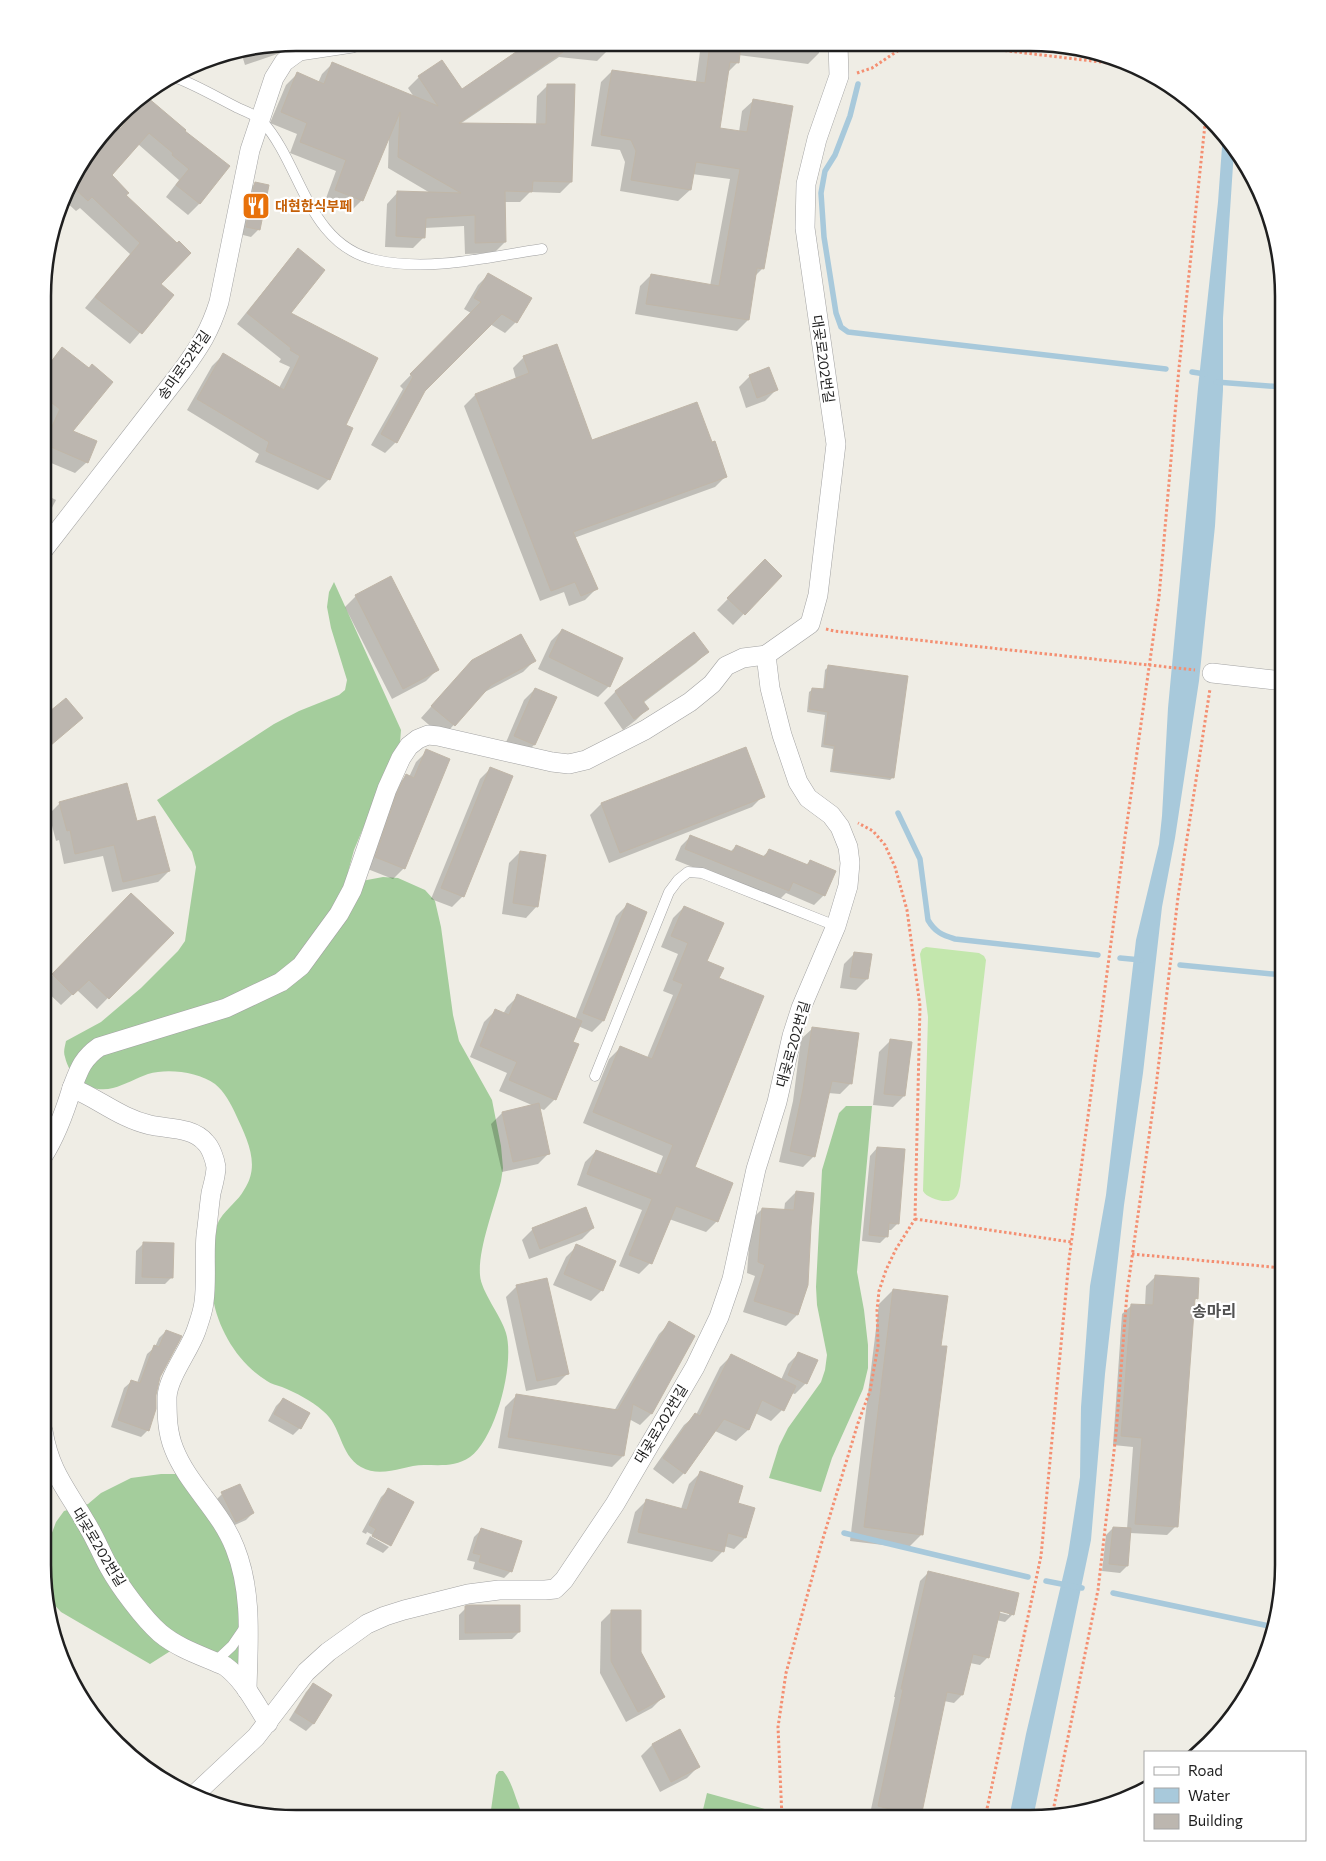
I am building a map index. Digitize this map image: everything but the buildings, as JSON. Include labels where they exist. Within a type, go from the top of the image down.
[{"type":"street","name":"송마로52번길","points":[[51,540],[182,371],[203,342],[212,325],[219,302],[250,150],[274,78],[284,62],[299,51]]},
{"type":"street","name":"대곶로202번길","points":[[810,624],[818,595],[836,444],[805,228],[806,184],[817,139],[839,76],[838,51]]},
{"type":"street","points":[[51,1144],[80,1067],[87,1055],[99,1047],[226,1008],[281,982],[301,966],[339,914],[352,890],[387,789],[401,758],[409,746],[418,739],[428,735],[552,762],[569,764],[586,760],[645,730],[690,702],[712,684],[726,666],[743,658],[766,655],[810,624]]},
{"type":"street","name":"대곶로202번길","points":[[200,1790],[256,1737],[306,1672],[328,1652],[367,1624],[404,1610],[468,1594],[498,1590],[555,1589],[564,1580],[615,1504],[708,1343],[732,1278],[756,1169],[777,1102],[798,1017],[836,926],[848,886],[850,863],[848,846],[840,827],[831,815],[808,798],[798,782],[782,735],[770,688],[766,655]]},
{"type":"street","points":[[1212,673],[1275,680]]},
{"type":"street","points":[[72,1088],[88,1094],[122,1116],[150,1125],[195,1134],[206,1142],[212,1154],[216,1168],[206,1239],[204,1303],[195,1333],[167,1394],[167,1425],[173,1448],[181,1463],[222,1521],[235,1548],[244,1579],[248,1623],[247,1690]]},
{"type":"street","name":"대곶로202번길","points":[[51,1464],[86,1522],[109,1568],[154,1628],[182,1648],[230,1670],[247,1690],[268,1723]]},
{"type":"lane","points":[[181,80],[260,119],[279,145],[304,197],[323,224],[335,239],[353,251],[375,260],[408,265],[459,262],[542,250]]},
{"type":"lane","points":[[595,1076],[669,892],[678,880],[688,872],[702,873],[836,926]]},
{"type":"lane","points":[[215,1662],[232,1646],[248,1623]]},
{"type":"path","points":[[839,76],[872,68],[898,51]]},
{"type":"path","points":[[1009,51],[1101,62]]},
{"type":"path","points":[[987,1810],[1041,1556],[1071,1242],[1159,597],[1179,368],[1205,125]]},
{"type":"path","points":[[810,624],[834,631],[1149,664],[1212,673],[1178,897],[1156,1087],[1132,1254],[1122,1339],[1116,1434],[1098,1590],[1054,1809]]},
{"type":"path","points":[[782,1810],[778,1727],[786,1673],[823,1537],[855,1432],[870,1391],[878,1346],[877,1310],[879,1290],[896,1249],[915,1219],[920,1006],[907,910],[895,867],[885,845],[873,831],[859,823],[831,815]]},
{"type":"path","points":[[915,1219],[1071,1242]]},
{"type":"path","points":[[1132,1254],[1275,1267]]},
{"type":"green space","points":[[334,582],[401,730],[400,743],[354,850],[348,872],[351,883],[383,877],[398,878],[425,890],[435,901],[441,927],[453,1015],[459,1041],[492,1100],[501,1146],[503,1168],[481,1253],[480,1265],[481,1282],[506,1333],[508,1346],[505,1380],[495,1417],[488,1434],[479,1447],[470,1457],[464,1460],[448,1465],[416,1466],[385,1472],[369,1470],[361,1467],[354,1461],[344,1448],[334,1424],[323,1411],[314,1403],[269,1382],[257,1374],[239,1356],[225,1334],[216,1310],[212,1290],[212,1257],[215,1234],[220,1219],[242,1194],[249,1181],[252,1162],[244,1133],[232,1106],[224,1094],[215,1084],[208,1080],[192,1074],[174,1071],[148,1074],[113,1088],[97,1089],[89,1087],[72,1072],[64,1053],[66,1041],[101,1022],[141,988],[178,951],[185,941],[196,867],[192,852],[157,800],[274,724],[299,711],[339,695],[345,690],[347,680],[331,628],[327,607],[329,592]]},
{"type":"green space","points":[[926,947],[979,953],[986,960],[960,1186],[956,1197],[948,1201],[933,1199],[923,1191],[928,1017],[920,954],[922,949]]},
{"type":"green space","points":[[846,1106],[872,1106],[857,1272],[864,1310],[868,1345],[868,1368],[863,1389],[832,1458],[821,1492],[769,1478],[779,1446],[788,1428],[821,1382],[825,1370],[827,1355],[817,1305],[816,1287],[822,1170],[839,1113]]},
{"type":"green space","points":[[178,1474],[224,1534],[241,1588],[243,1674],[183,1643],[150,1664],[61,1612],[54,1605],[51,1535],[56,1522],[64,1511],[88,1504],[101,1493],[131,1478]]},
{"type":"green space","points":[[499,1771],[503,1771],[521,1810],[491,1810],[496,1775]]},
{"type":"green space","points":[[707,1793],[768,1810],[703,1810]]},
{"type":"water","points":[[1222,145],[1233,159],[1223,318],[1223,390],[1215,526],[1199,681],[1175,838],[1162,907],[1143,1073],[1124,1205],[1105,1374],[1091,1540],[1035,1810],[1011,1810],[1026,1734],[1068,1555],[1080,1477],[1081,1407],[1090,1286],[1106,1195],[1136,940],[1159,844],[1168,708],[1198,388],[1218,202]]},
{"type":"waterway","points":[[858,84],[850,116],[835,155],[825,171],[821,193],[824,237],[836,313],[841,327],[848,332],[1166,369]]},
{"type":"waterway","points":[[1192,372],[1205,374]]},
{"type":"waterway","points":[[1216,382],[1275,386]]},
{"type":"waterway","points":[[898,813],[920,859],[928,920],[939,932],[955,939],[1098,955]]},
{"type":"waterway","points":[[1120,958],[1141,960]]},
{"type":"waterway","points":[[1180,965],[1275,974]]},
{"type":"waterway","points":[[844,1533],[1028,1577]]},
{"type":"waterway","points":[[1046,1581],[1082,1588]]},
{"type":"waterway","points":[[1113,1593],[1267,1625]]},
{"type":"place","name":"대현한식부페","points":[[256,206]]},
{"type":"district","name":"송마리","points":[[1214,1311]]}]
